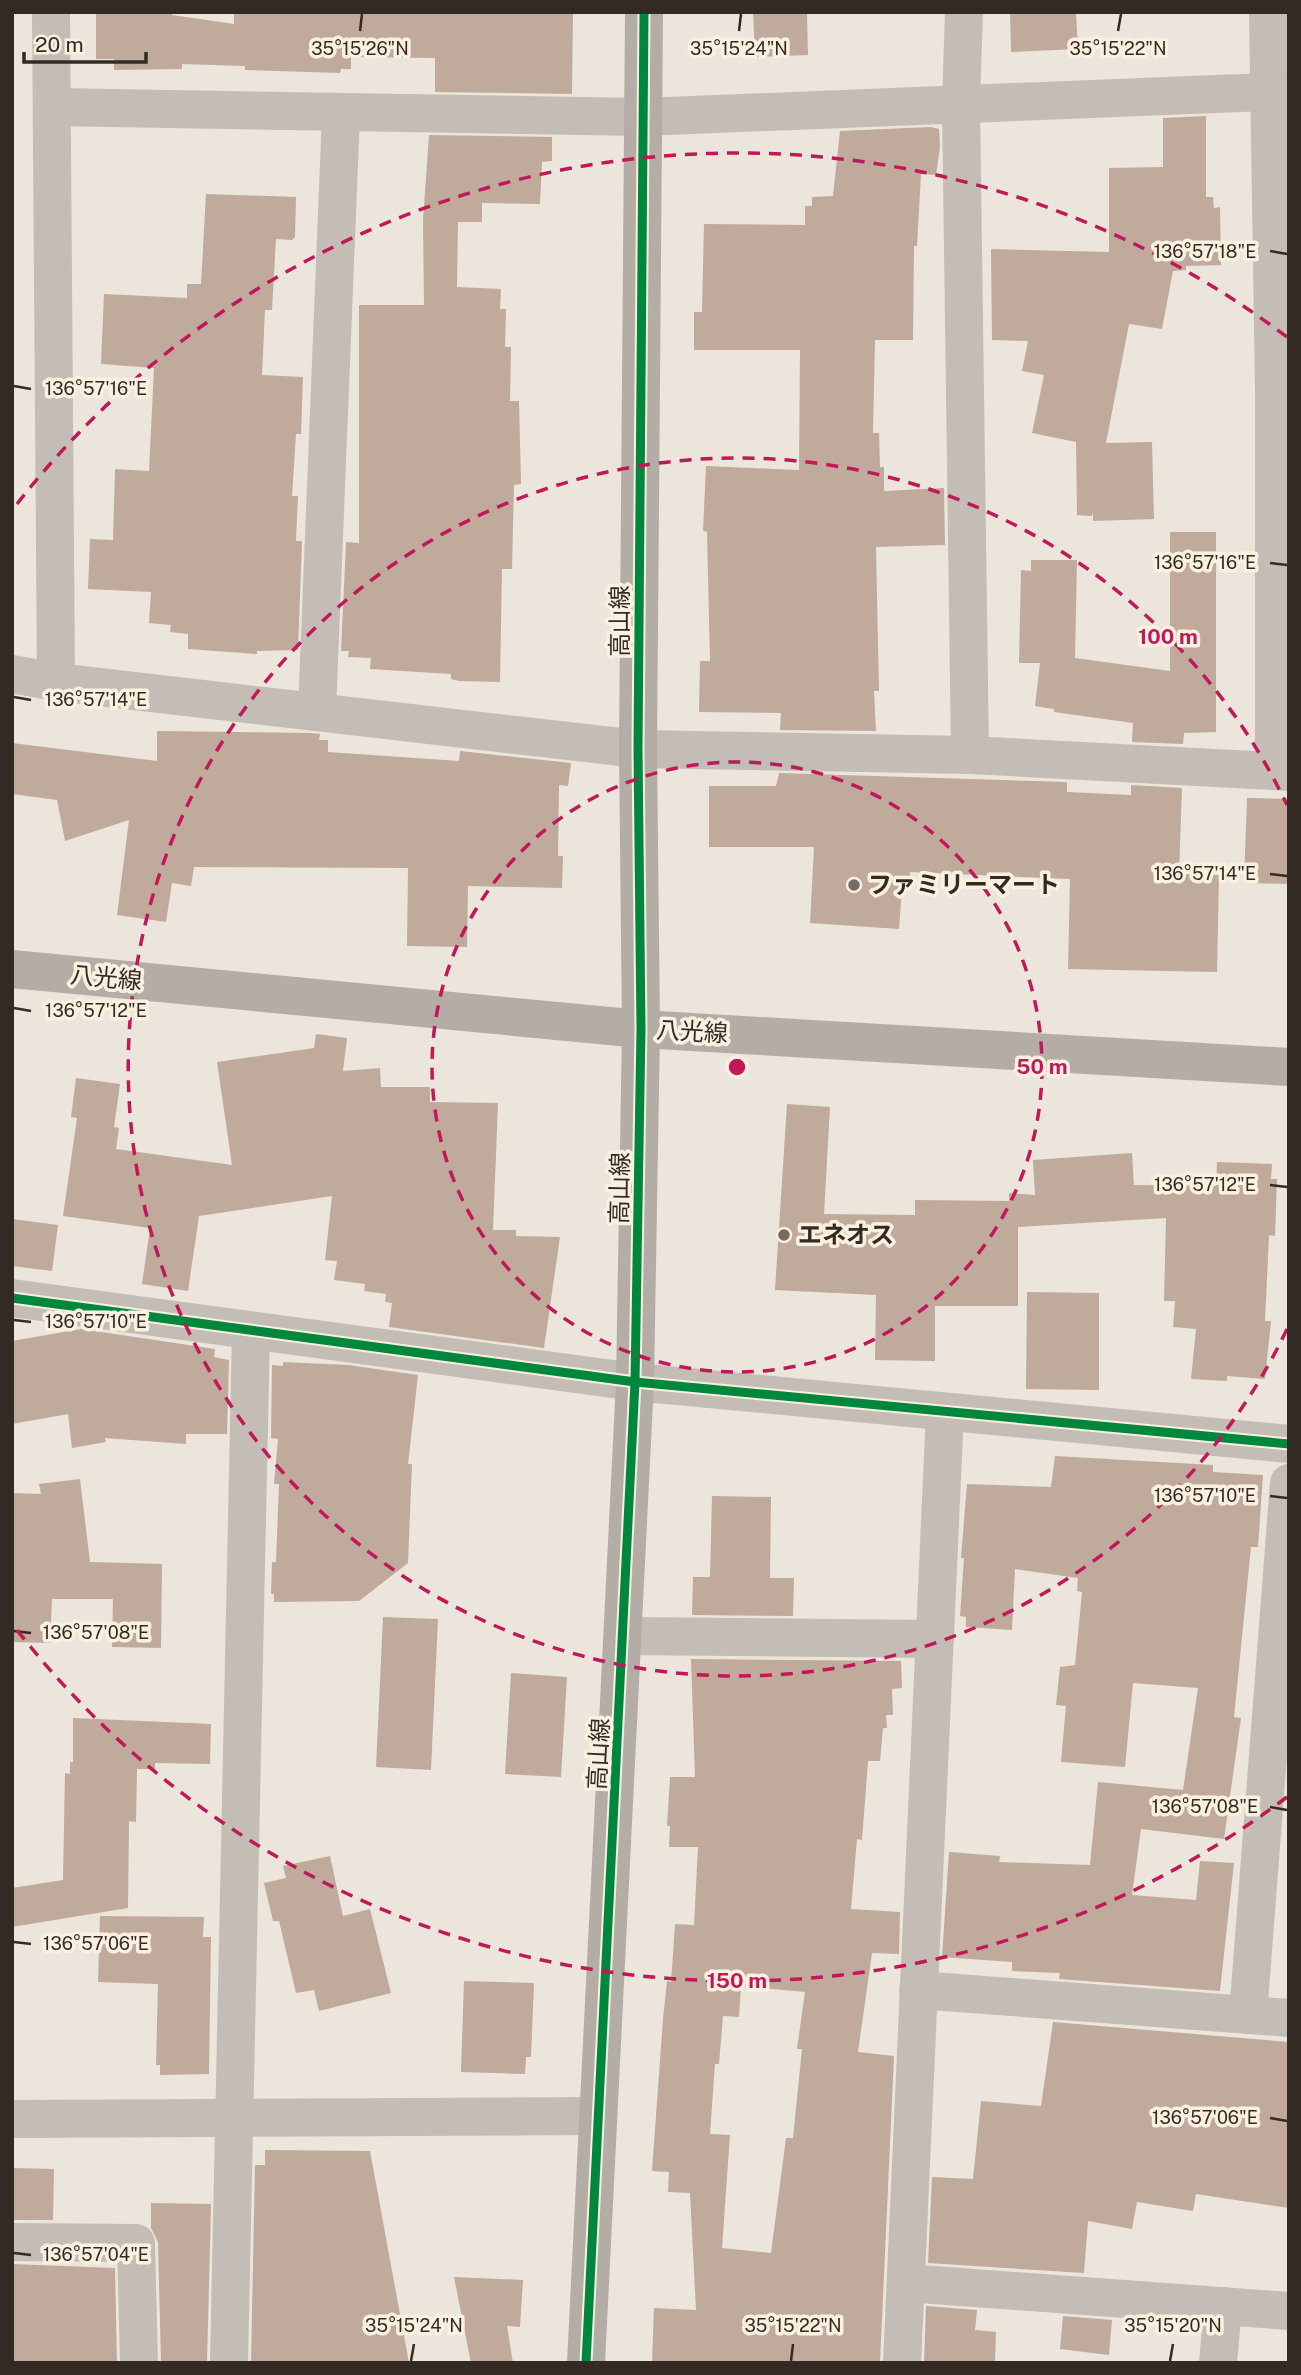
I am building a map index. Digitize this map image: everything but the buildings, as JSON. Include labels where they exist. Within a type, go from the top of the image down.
[{"type":"street","points":[[51,12],[56,682]]},
{"type":"street","name":"高山線","points":[[586,2363],[596,2116],[625,1636],[635,1382],[641,1029],[638,749],[644,12]]},
{"type":"street","points":[[964,12],[961,103],[970,755]]},
{"type":"street","points":[[12,674],[56,682],[638,749],[970,755],[1282,772],[1282,388],[1278,91],[1268,12]]},
{"type":"street","points":[[53,107],[341,114],[642,117],[1278,91]]},
{"type":"street","points":[[317,711],[341,114]]},
{"type":"street","name":"八光線","points":[[12,969],[641,1029],[1289,1067]]},
{"type":"street","points":[[12,1297],[251,1332],[635,1382],[1289,1444]]},
{"type":"street","points":[[229,2363],[232,2120],[251,1332]]},
{"type":"street","points":[[902,2363],[945,1412]]},
{"type":"street","points":[[1248,2015],[1289,1483]]},
{"type":"street","points":[[625,1636],[935,1639]]},
{"type":"street","points":[[918,1990],[1289,2018]]},
{"type":"street","points":[[12,2119],[232,2120],[596,2116]]},
{"type":"street","points":[[12,2242],[136,2243],[138,2363]]},
{"type":"street","points":[[906,2283],[1289,2311]]},
{"type":"street","points":[[1218,2363],[1223,2306]]},
{"type":"cycle path","points":[[586,2363],[635,1382],[641,1029],[638,749],[644,12]]},
{"type":"cycle path","points":[[12,1298],[635,1382],[1289,1444]]},
{"type":"place","name":"ファミリーマート","points":[[854,885]]},
{"type":"place","name":"エネオス","points":[[784,1235]]}]
